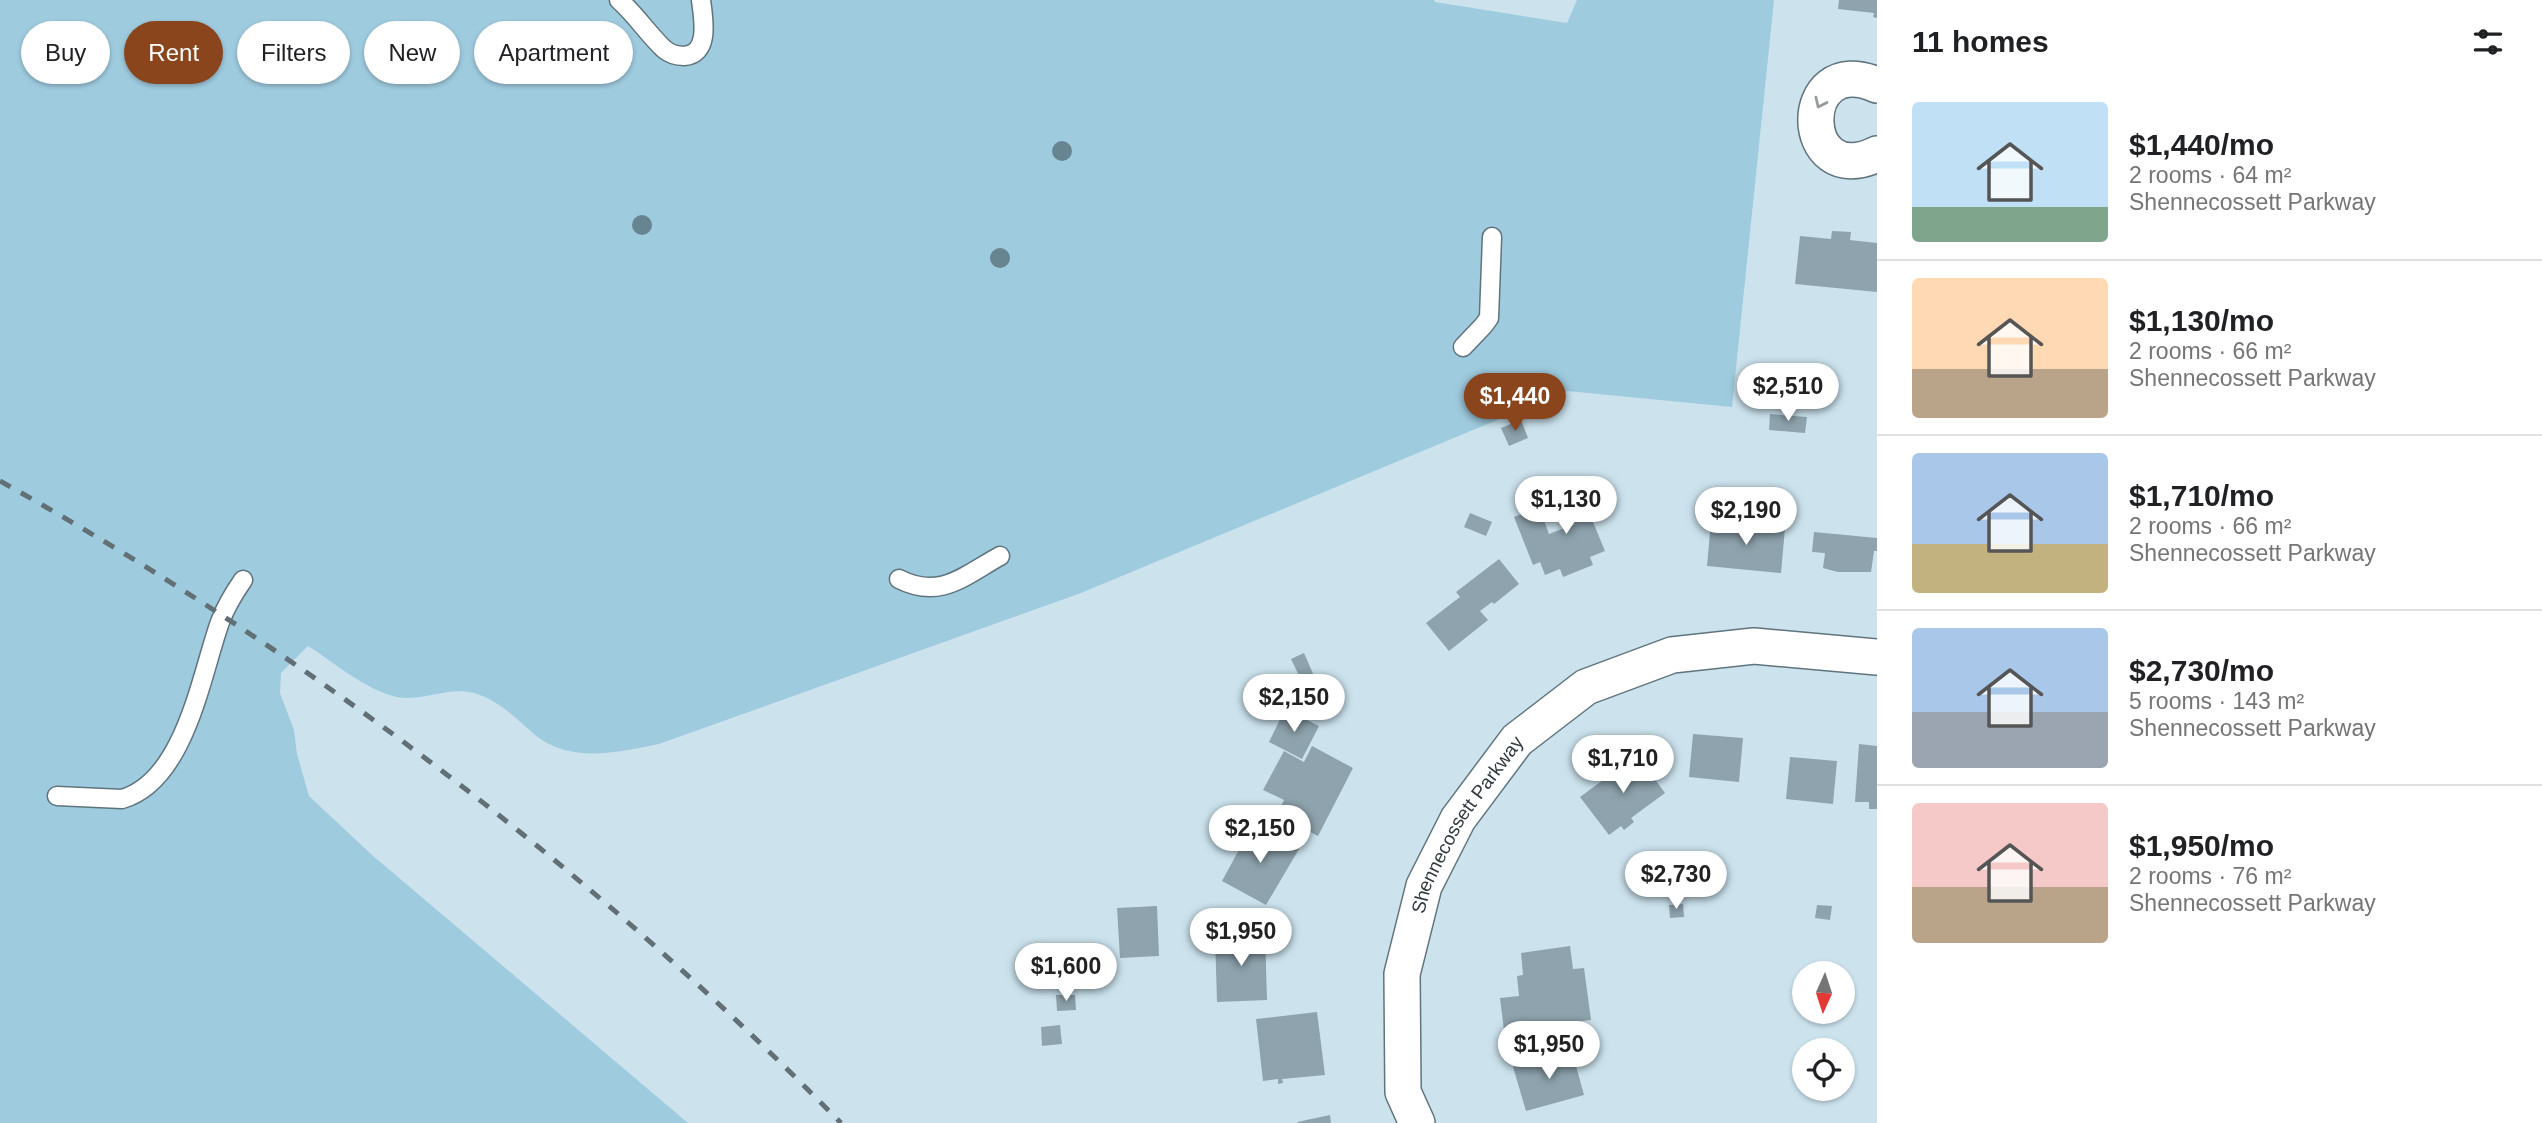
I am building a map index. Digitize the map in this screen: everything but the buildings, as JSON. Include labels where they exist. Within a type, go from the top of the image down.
[{"type":"street","points":[[1877,85],[1865,80],[1846,80],[1833,86],[1816,108],[1814,122],[1821,143],[1838,158],[1865,160],[1877,154]]},
{"type":"street","name":"Shennecossett Parkway","points":[[1417,1123],[1404,1092],[1402,974],[1424,886],[1458,819],[1517,740],[1586,687],[1672,655],[1754,646],[1877,657]]},
{"type":"lane","points":[[619,0],[664,49],[677,56],[695,52],[702,40],[704,28],[701,0]]},
{"type":"lane","points":[[1463,347],[1489,318],[1492,237]]},
{"type":"lane","points":[[900,579],[922,588],[946,584],[1000,556]]},
{"type":"lane","points":[[57,796],[122,799],[132,796],[155,778],[178,742],[199,693],[219,623],[234,591],[243,580]]},
{"type":"shaded area","points":[[0,0],[1434,0],[1567,23],[1577,0],[1774,0],[1732,407],[1567,391],[1081,593],[659,744],[628,750],[580,753],[564,750],[535,735],[499,705],[466,691],[415,698],[381,692],[342,670],[308,646],[281,673],[280,693],[294,730],[297,754],[309,796],[372,855],[688,1123],[0,1123]]},
{"type":"railway","points":[[0,481],[227,618],[336,693],[443,772],[548,854],[649,941],[747,1030],[841,1123]]}]
